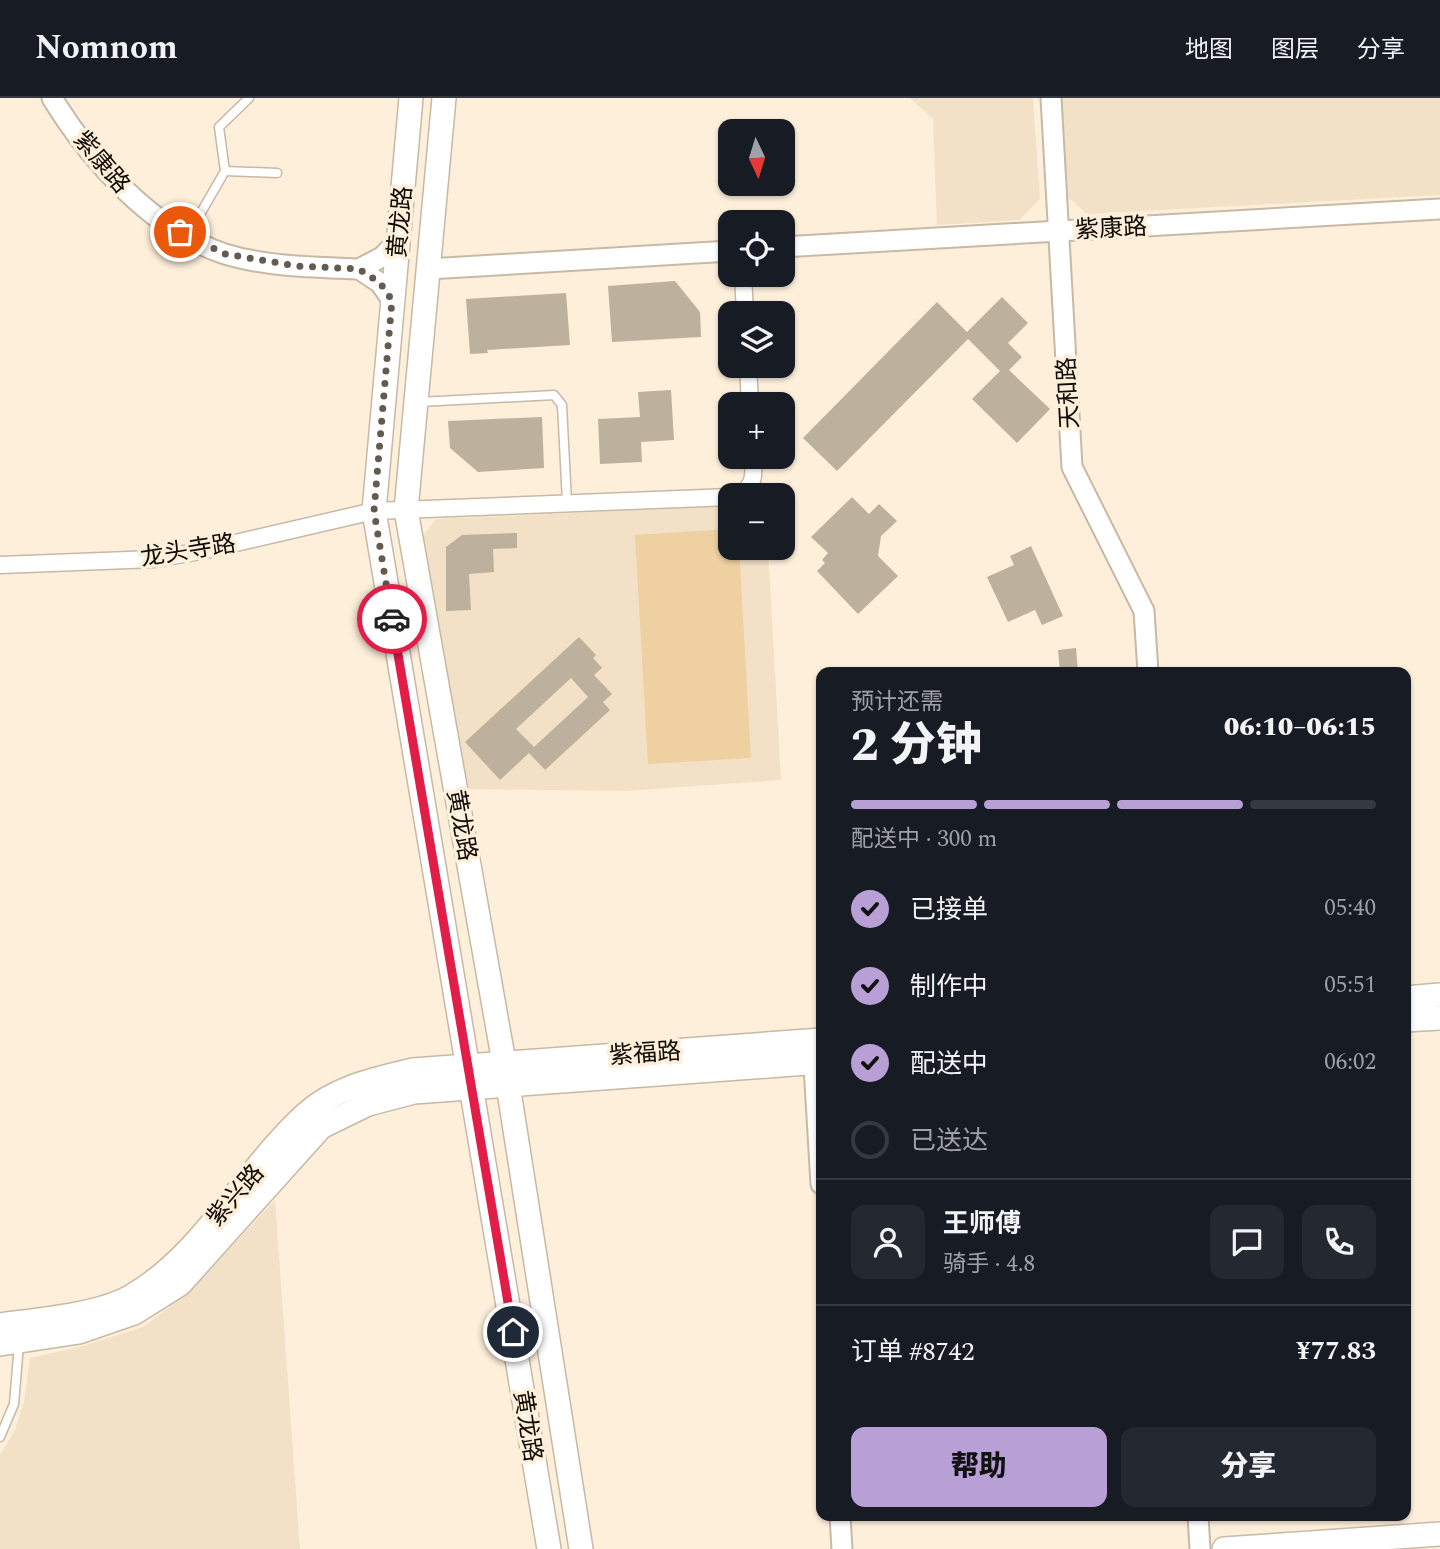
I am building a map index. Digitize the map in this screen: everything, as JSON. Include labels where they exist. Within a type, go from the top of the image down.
[{"type":"main road","name":"黄龙路","points":[[411,98],[374,511],[549,1549]]},
{"type":"main road","name":"黄龙路","points":[[443,98],[406,510],[506,1074],[581,1549]]},
{"type":"main road","points":[[1411,997],[1440,995]]},
{"type":"main road","points":[[1411,1020],[1440,1018]]},
{"type":"main road","name":"紫福路","points":[[471,1077],[816,1051]]},
{"type":"main road","name":"紫福路","points":[[506,1074],[547,1082],[816,1051]]},
{"type":"main road","name":"紫兴路","points":[[0,1325],[75,1314],[128,1298],[171,1269],[307,1112],[357,1083],[413,1070],[471,1077]]},
{"type":"main road","name":"紫兴路","points":[[10,1343],[79,1332],[134,1313],[180,1284],[321,1127],[379,1101],[471,1077]]},
{"type":"main road","points":[[514,1123],[525,1099],[547,1082]]},
{"type":"main road","points":[[1224,1549],[1440,1534]]},
{"type":"street","name":"紫康路","points":[[52,98],[124,192],[188,236],[225,254],[297,266],[359,269]]},
{"type":"street","name":"天和路","points":[[1051,98],[1072,467],[1144,611],[1148,667]]},
{"type":"street","name":"紫康路","points":[[795,246],[1440,209]]},
{"type":"street","points":[[392,300],[380,283],[359,269],[382,257],[398,241]]},
{"type":"street","points":[[428,269],[718,252]]},
{"type":"street","name":"龙头寺路","points":[[0,565],[154,559],[201,551],[374,511],[718,497]]},
{"type":"street","points":[[840,1521],[842,1549]]},
{"type":"street","points":[[1198,1521],[1200,1549]]},
{"type":"lane","points":[[188,236],[225,171],[219,127],[249,98]]},
{"type":"lane","points":[[225,171],[277,173]]},
{"type":"lane","points":[[416,402],[554,395],[562,405],[567,502]]},
{"type":"lane","points":[[0,1437],[14,1405],[10,1343]]},
{"type":"shaded area","points":[[910,98],[1033,98],[1040,199],[1019,220],[937,225],[933,119]]},
{"type":"shaded area","points":[[1059,98],[1440,98],[1440,195],[1087,214],[1067,196]]},
{"type":"shaded area","points":[[718,507],[718,560],[769,560],[781,780],[626,791],[465,789],[421,538],[436,519]]},
{"type":"shaded area","points":[[718,530],[718,560],[740,560],[751,758],[648,764],[635,535]]},
{"type":"shaded area","points":[[275,1200],[300,1549],[0,1549],[0,1455],[15,1430],[24,1402],[30,1358],[83,1346],[143,1327],[190,1291]]},
{"type":"building","points":[[675,281],[700,312],[701,337],[612,342],[608,286]]},
{"type":"building","points":[[566,293],[570,345],[487,350],[488,353],[470,354],[466,299]]},
{"type":"building","points":[[1002,297],[1028,323],[1008,343],[1022,357],[1009,370],[1050,409],[1017,443],[972,399],[1000,371],[968,339],[837,471],[803,438],[937,302],[967,332]]},
{"type":"building","points":[[671,390],[674,440],[641,442],[642,462],[600,464],[598,419],[640,417],[638,392]]},
{"type":"building","points":[[542,417],[544,468],[478,472],[450,448],[448,421]]},
{"type":"building","points":[[852,497],[869,514],[879,504],[897,521],[881,536],[878,556],[898,576],[858,614],[817,571],[825,563],[822,560],[828,553],[811,537]]},
{"type":"building","points":[[517,533],[517,548],[493,549],[494,572],[469,574],[471,610],[446,611],[446,547],[462,535]]},
{"type":"building","points":[[1031,546],[1063,616],[1042,625],[1035,610],[1008,622],[987,577],[1014,565],[1010,556]]},
{"type":"building","points":[[579,637],[596,655],[593,658],[602,668],[594,675],[612,694],[603,702],[610,710],[545,770],[529,753],[500,780],[465,742]],"holes":[[[571,678],[588,697],[534,747],[516,729]]]},
{"type":"building","points":[[1076,648],[1078,667],[1060,667],[1058,650]]},
{"type":"way so far","points":[[180,232],[225,254],[297,266],[359,269],[380,283],[392,300],[374,511],[392,619]]},
{"type":"route","points":[[392,619],[513,1332]]}]
